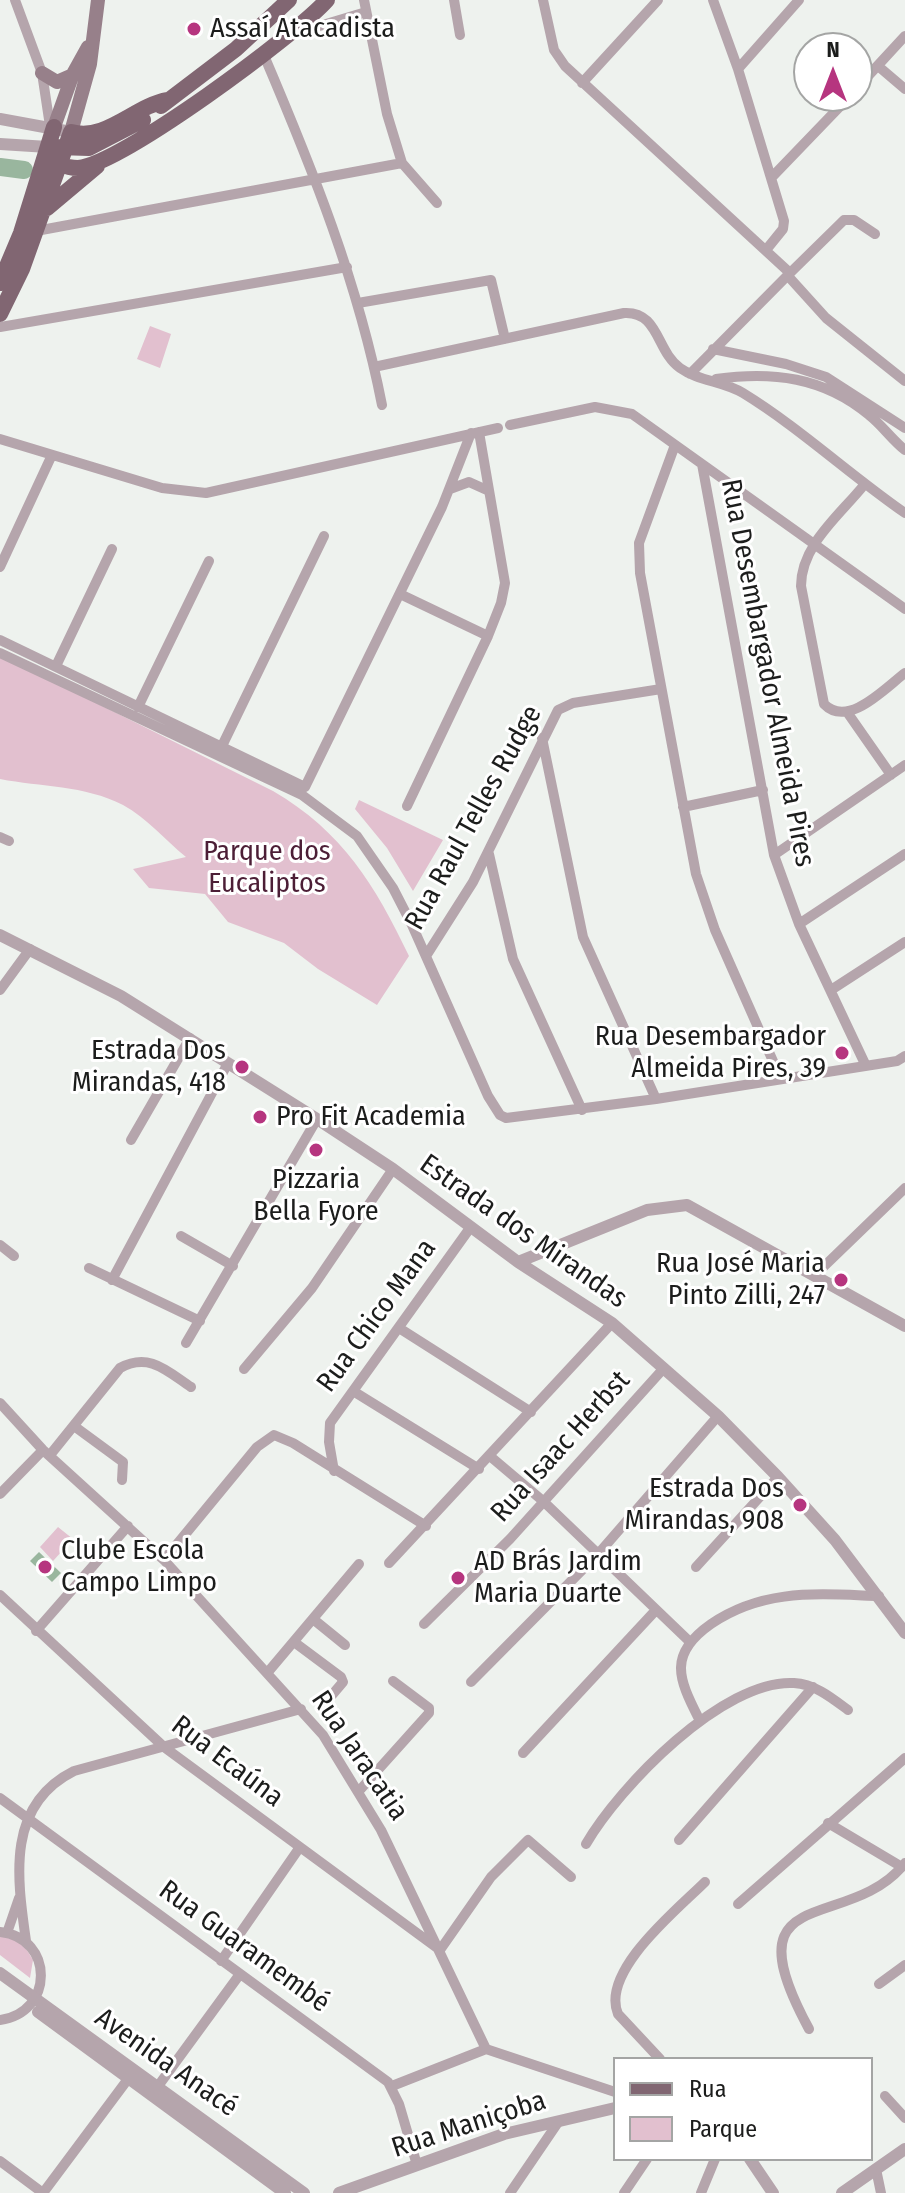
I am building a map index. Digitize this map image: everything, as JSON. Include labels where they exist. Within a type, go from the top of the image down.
[{"type":"main road","points":[[0,283],[48,149],[83,96],[98,0]]},
{"type":"main road","points":[[60,133],[88,135],[147,106],[168,100],[236,49],[289,0]]},
{"type":"main road","points":[[48,149],[61,165],[80,168],[106,159],[152,134],[286,36],[327,0]]},
{"type":"main road","points":[[1,308],[36,231],[61,165],[60,133],[73,74],[94,36]]},
{"type":"main road","points":[[42,73],[57,82],[73,74]]},
{"type":"main road","points":[[43,211],[106,159]]},
{"type":"street","points":[[0,119],[60,133],[15,0]]},
{"type":"street","points":[[454,0],[460,35]]},
{"type":"street","points":[[543,0],[554,50],[582,83],[766,250],[826,318],[905,381]]},
{"type":"street","points":[[582,83],[658,0]]},
{"type":"street","points":[[713,0],[773,176],[784,225],[766,250]]},
{"type":"street","points":[[738,69],[799,0]]},
{"type":"street","points":[[286,36],[365,6],[387,114],[402,163],[437,203]]},
{"type":"street","points":[[873,71],[905,36]]},
{"type":"street","points":[[263,53],[317,180],[347,267],[382,405]]},
{"type":"street","points":[[878,66],[905,89]]},
{"type":"street","points":[[773,176],[835,112]]},
{"type":"street","points":[[0,144],[48,149]]},
{"type":"street","points":[[36,231],[402,163]]},
{"type":"street","points":[[690,374],[844,220],[854,220],[875,234]]},
{"type":"street","points":[[0,327],[347,267]]},
{"type":"street","points":[[358,303],[491,280],[505,339]]},
{"type":"street","points":[[374,367],[624,313],[638,313],[646,317],[668,356],[690,374],[714,379],[740,391],[905,513]]},
{"type":"street","points":[[713,349],[786,364],[826,377],[905,428]]},
{"type":"street","points":[[714,379],[753,375],[810,382],[857,406],[905,450]]},
{"type":"street","points":[[510,425],[595,407],[632,414],[905,609]]},
{"type":"street","points":[[0,439],[51,457],[162,488],[206,493],[498,428]]},
{"type":"street","points":[[0,640],[305,787],[475,433]]},
{"type":"street","points":[[407,806],[488,636],[505,583],[475,433]]},
{"type":"street","points":[[675,445],[639,543],[640,573],[696,874],[715,930],[780,1077]]},
{"type":"street","points":[[0,567],[51,457]]},
{"type":"street","name":"Rua Desembargador Almeida Pires","points":[[702,464],[774,855],[799,924],[866,1066]]},
{"type":"street","points":[[450,489],[469,482],[489,491]]},
{"type":"street","points":[[864,485],[814,545],[801,567],[801,586],[821,693],[829,709],[847,712],[905,673]]},
{"type":"street","points":[[221,748],[324,536]]},
{"type":"street","points":[[56,666],[112,549]]},
{"type":"street","points":[[138,707],[209,561]]},
{"type":"street","points":[[400,594],[488,636]]},
{"type":"street","points":[[0,653],[272,781],[331,814],[357,836],[383,871],[500,1115],[514,1119],[582,1110],[902,1059]]},
{"type":"street","name":"Rua Raul Telles Rudge","points":[[426,956],[489,854],[542,738],[565,706],[661,689]]},
{"type":"street","points":[[847,712],[891,775]]},
{"type":"street","points":[[542,738],[583,937],[656,1099]]},
{"type":"street","points":[[774,855],[905,765]]},
{"type":"street","points":[[683,807],[763,790]]},
{"type":"street","points":[[489,854],[513,959],[582,1110]]},
{"type":"street","points":[[799,924],[905,854]]},
{"type":"street","name":"Estrada dos Mirandas","points":[[0,935],[95,980],[190,1038],[393,1169],[518,1262],[612,1323],[718,1416],[778,1477],[879,1596],[905,1633]]},
{"type":"street","points":[[831,990],[905,942]]},
{"type":"street","points":[[0,990],[30,949]]},
{"type":"street","points":[[131,1140],[190,1038]]},
{"type":"street","points":[[112,1280],[228,1063]]},
{"type":"street","points":[[186,1343],[317,1119]]},
{"type":"street","points":[[244,1369],[312,1288],[393,1169]]},
{"type":"street","points":[[814,1276],[905,1188]]},
{"type":"street","points":[[518,1262],[635,1215],[674,1204],[702,1211],[904,1324]]},
{"type":"street","name":"Rua Chico Mana","points":[[334,1471],[328,1429],[470,1228]]},
{"type":"street","points":[[181,1236],[233,1266]]},
{"type":"street","points":[[0,1245],[14,1256]]},
{"type":"street","points":[[89,1268],[200,1321]]},
{"type":"street","points":[[389,1563],[491,1457],[612,1323]]},
{"type":"street","points":[[399,1328],[531,1412]]},
{"type":"street","points":[[0,1494],[74,1426],[120,1368],[152,1361],[191,1387]]},
{"type":"street","name":"Rua Isaac Herbst","points":[[424,1624],[485,1565],[664,1368]]},
{"type":"street","points":[[353,1391],[479,1469]]},
{"type":"street","name":"Rua Jaracatia","points":[[0,1403],[47,1452],[164,1560],[301,1709],[359,1791],[440,1950],[468,2016],[486,2049]]},
{"type":"street","points":[[471,1682],[599,1553],[718,1416]]},
{"type":"street","points":[[74,1426],[123,1462],[122,1480]]},
{"type":"street","points":[[164,1560],[268,1437],[280,1435],[426,1526]]},
{"type":"street","points":[[491,1457],[599,1553],[689,1641]]},
{"type":"street","points":[[696,1567],[778,1477]]},
{"type":"street","points":[[36,1631],[128,1526]]},
{"type":"street","points":[[268,1672],[359,1564]]},
{"type":"street","name":"Rua Ecaúna","points":[[0,1595],[164,1747],[440,1950]]},
{"type":"street","points":[[699,1719],[680,1671],[689,1641],[733,1610],[775,1595],[879,1596]]},
{"type":"street","points":[[523,1753],[656,1610]]},
{"type":"street","points":[[313,1619],[345,1645]]},
{"type":"street","points":[[294,1642],[341,1677],[343,1682],[321,1708]]},
{"type":"street","points":[[359,1791],[429,1713],[429,1708],[393,1681]]},
{"type":"street","points":[[586,1844],[625,1791],[699,1719],[769,1686],[794,1683],[813,1687],[848,1710]]},
{"type":"street","points":[[679,1840],[813,1687]]},
{"type":"street","points":[[0,2020],[11,2019],[32,2003],[43,1978],[41,1964],[26,1941],[19,1896],[26,1818],[42,1791],[62,1777],[301,1709]]},
{"type":"street","points":[[738,1904],[905,1758]]},
{"type":"street","name":"Rua Guaramembé","points":[[0,1798],[392,2086]]},
{"type":"street","points":[[809,2029],[795,2002],[786,1971],[782,1944],[786,1929],[800,1917],[880,1885],[904,1865],[828,1823]]},
{"type":"street","points":[[440,1950],[491,1877],[528,1840],[571,1877]]},
{"type":"street","points":[[221,1961],[300,1847]]},
{"type":"street","points":[[658,2057],[618,2014],[615,2004],[640,1944],[705,1882]]},
{"type":"street","points":[[19,1896],[3,1932],[26,1941]]},
{"type":"street","points":[[879,1984],[905,1965]]},
{"type":"street","name":"Avenida Anacé","points":[[0,1973],[32,2003],[128,2079],[155,2091],[285,2193]]},
{"type":"street","points":[[155,2091],[240,1974]]},
{"type":"street","name":"Avenida Anacé","points":[[0,1984],[32,2003],[304,2193]]},
{"type":"street","points":[[417,2165],[392,2086],[486,2049],[613,2091]]},
{"type":"street","points":[[0,2161],[43,2193],[128,2079]]},
{"type":"street","points":[[885,2096],[905,2118]]},
{"type":"street","name":"Rua Maniçoba","points":[[339,2193],[466,2146],[613,2108]]},
{"type":"street","points":[[510,2193],[559,2121]]},
{"type":"street","points":[[842,2193],[905,2149]]},
{"type":"street","points":[[624,2193],[646,2161]]},
{"type":"street","points":[[699,2191],[714,2161]]},
{"type":"street","points":[[751,2161],[773,2193]]},
{"type":"street","points":[[876,2169],[881,2193]]},
{"type":"green space","points":[[150,326],[171,334],[160,368],[137,359]]},
{"type":"green space","name":"Parque dos Eucaliptos","points":[[0,655],[273,791],[319,824],[369,883],[409,956],[377,1005],[318,969],[284,943],[228,922],[205,894],[149,888],[133,869],[186,857],[132,810],[108,798],[78,790],[0,779]]},
{"type":"green space","name":"Parque dos Eucaliptos","points":[[359,800],[443,840],[413,891],[387,848],[355,809]]},
{"type":"green space","points":[[58,1527],[73,1539],[53,1561],[40,1547]]},
{"type":"green space","points":[[0,1933],[20,1939],[33,1960],[30,1978],[0,1955]]},
{"type":"shaded area","name":"Clube Escola Campo Limpo","points":[[39,1552],[61,1573],[52,1582],[30,1561]]},
{"type":"waterway","points":[[0,167],[24,170]]},
{"type":"place","name":"Assaí Atacadista","points":[[194,29]]},
{"type":"place","name":"Rua Desembargador Almeida Pires, 39","points":[[842,1053]]},
{"type":"place","name":"Estrada Dos Mirandas, 418","points":[[242,1067]]},
{"type":"place","name":"Pro Fit Academia","points":[[260,1117]]},
{"type":"place","name":"Pizzaria Bella Fyore","points":[[316,1150]]},
{"type":"place","name":"Rua José Maria Pinto Zilli, 247","points":[[841,1280]]},
{"type":"place","name":"Estrada Dos Mirandas, 908","points":[[800,1505]]},
{"type":"place","name":"Clube Escola Campo Limpo","points":[[45,1567]]},
{"type":"place","name":"AD Brás Jardim Maria Duarte","points":[[458,1578]]}]
